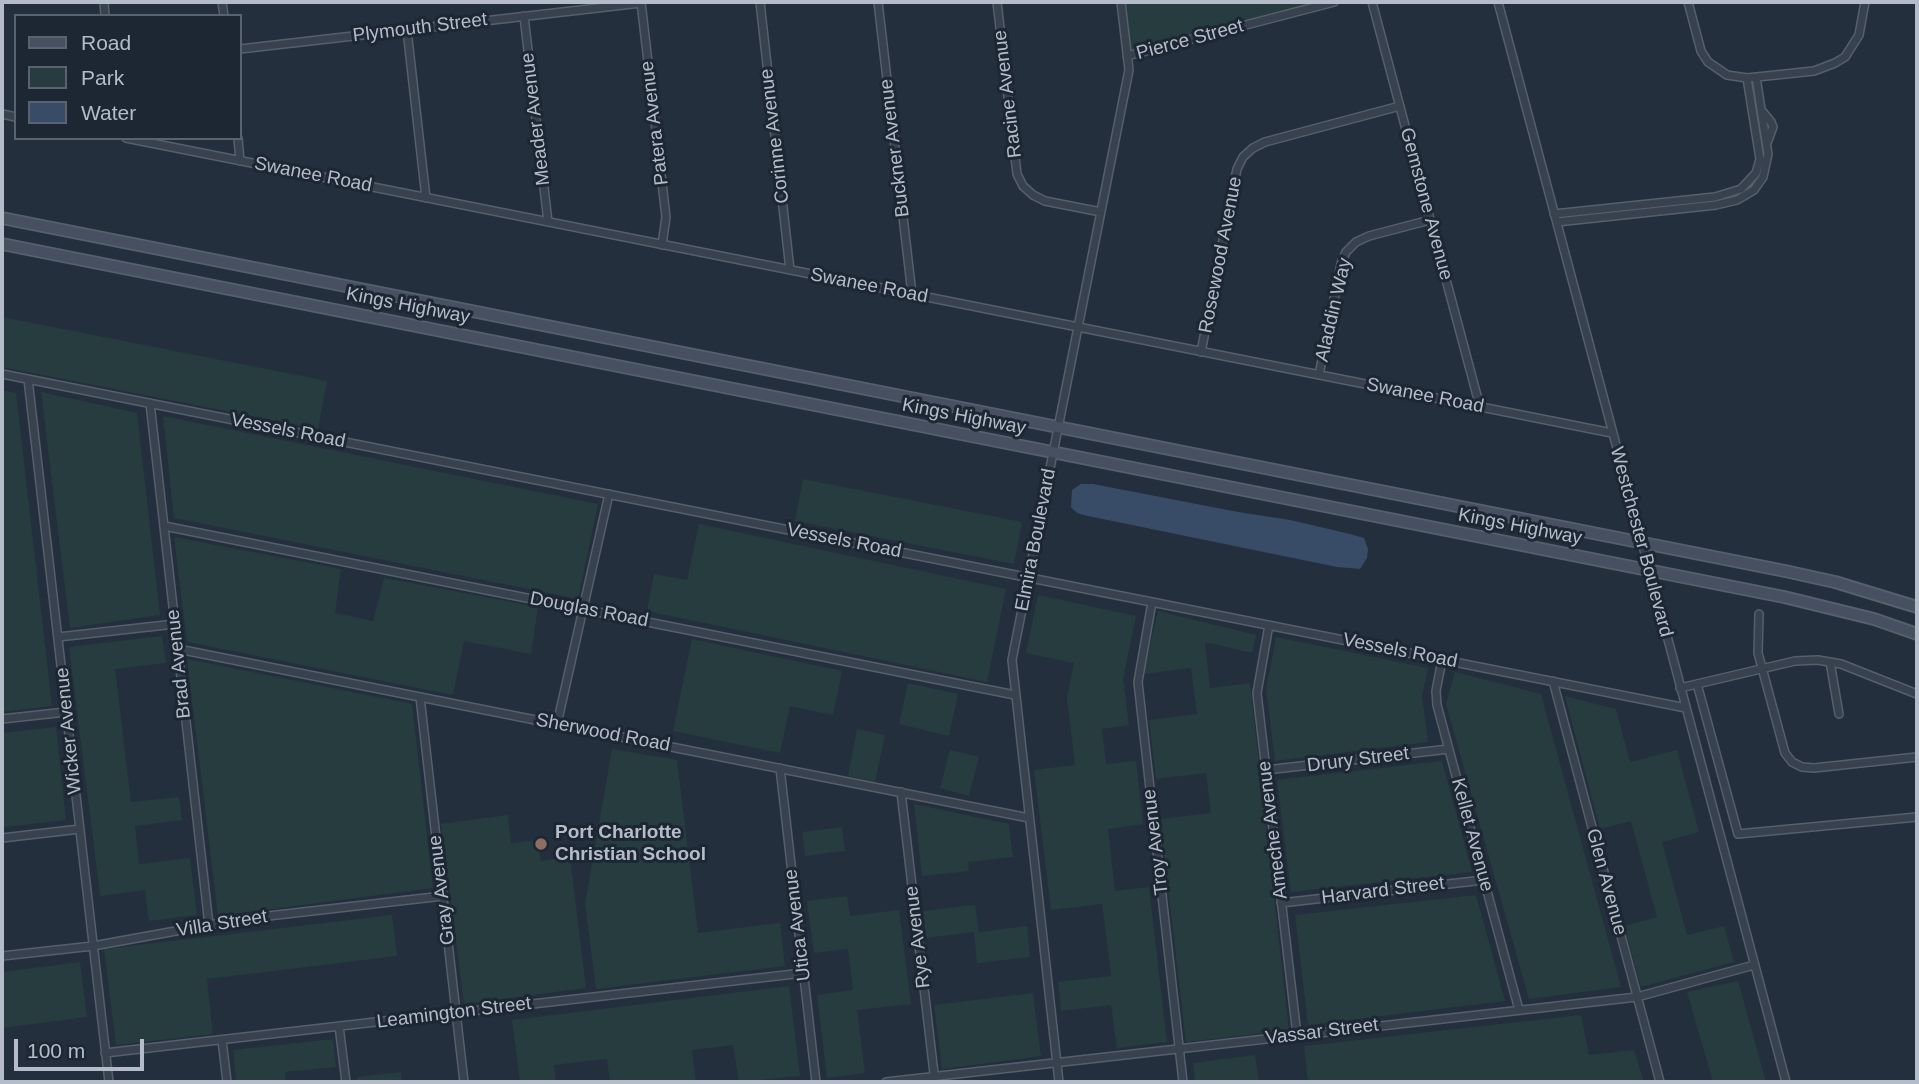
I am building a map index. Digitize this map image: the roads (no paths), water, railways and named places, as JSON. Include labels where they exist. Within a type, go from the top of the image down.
[{"type":"main road","name":"Kings Highway","points":[[2,218],[1642,542],[1835,582],[1917,607]]},
{"type":"main road","name":"Kings Highway","points":[[2,244],[1649,570],[1829,607],[1917,634]]},
{"type":"street","name":"Plymouth Street","points":[[242,49],[641,2]]},
{"type":"street","name":"Patera Avenue","points":[[641,2],[666,217],[662,245]]},
{"type":"street","name":"Corinne Avenue","points":[[760,2],[790,270]]},
{"type":"street","name":"Buckner Avenue","points":[[878,2],[912,294]]},
{"type":"street","name":"Racine Avenue","points":[[997,2],[1017,174],[1023,186],[1045,201],[1101,212]]},
{"type":"street","name":"Elmira Boulevard","points":[[1059,1082],[1012,660],[1129,70],[1121,2]]},
{"type":"street","name":"Pierce Street","points":[[1127,57],[1334,2]]},
{"type":"street","name":"Gemstone Avenue","points":[[1372,2],[1480,407]]},
{"type":"street","name":"Westchester Boulevard","points":[[1498,2],[1786,1082]]},
{"type":"street","points":[[1688,2],[1702,51],[1708,62],[1727,75],[1747,78],[1814,71],[1845,57],[1859,35],[1865,2]]},
{"type":"street","name":"Meader Avenue","points":[[524,16],[548,222]]},
{"type":"street","points":[[407,30],[426,198]]},
{"type":"street","points":[[1755,182],[1760,159],[1756,77]]},
{"type":"street","points":[[1557,222],[1719,200],[1755,182],[1768,160],[1767,143],[1773,127],[1758,107],[1747,78]]},
{"type":"street","name":"Rosewood Avenue","points":[[1201,352],[1237,169],[1243,157],[1265,142],[1400,106]]},
{"type":"street","name":"Swanee Road","points":[[136,140],[1612,433]]},
{"type":"street","points":[[238,140],[240,161]]},
{"type":"street","points":[[1554,214],[1719,200]]},
{"type":"street","name":"Aladdin Way","points":[[1319,375],[1341,264],[1346,251],[1369,236],[1430,220]]},
{"type":"street","name":"Vessels Road","points":[[2,374],[1686,708]]},
{"type":"street","name":"Wicker Avenue","points":[[28,379],[109,1082]]},
{"type":"street","name":"Brad Avenue","points":[[150,403],[209,925]]},
{"type":"street","points":[[557,724],[609,494]]},
{"type":"street","name":"Douglas Road","points":[[164,526],[1015,695]]},
{"type":"street","name":"Troy Avenue","points":[[1152,602],[1138,682],[1183,1082]]},
{"type":"street","points":[[1759,614],[1758,653],[1785,753],[1792,762],[1802,767],[1814,768],[1917,757]]},
{"type":"street","points":[[58,638],[175,624]]},
{"type":"street","name":"Ameche Avenue","points":[[1269,625],[1257,693],[1297,1035]]},
{"type":"street","name":"Sherwood Road","points":[[178,649],[1029,818]]},
{"type":"street","name":"Kellet Avenue","points":[[1442,660],[1436,691],[1437,705],[1518,1010]]},
{"type":"street","points":[[1680,688],[1795,662],[1830,662],[1917,694]]},
{"type":"street","points":[[1830,662],[1839,714]]},
{"type":"street","name":"Glen Avenue","points":[[1553,681],[1660,1082]]},
{"type":"street","points":[[1697,684],[1738,834],[1917,817]]},
{"type":"street","name":"Gray Avenue","points":[[420,697],[464,1082]]},
{"type":"street","points":[[2,719],[66,712]]},
{"type":"street","name":"Drury Street","points":[[1266,770],[1449,749]]},
{"type":"street","name":"Utica Avenue","points":[[780,768],[816,1082]]},
{"type":"street","name":"Rye Avenue","points":[[901,792],[934,1079]]},
{"type":"street","points":[[2,838],[80,829]]},
{"type":"street","name":"Harvard Street","points":[[1281,903],[1484,880]]},
{"type":"street","name":"Villa Street","points":[[2,956],[93,946],[242,919],[443,896]]},
{"type":"street","name":"Vassar Street","points":[[886,1082],[934,1079],[1637,996],[1754,965]]},
{"type":"street","name":"Leamington Street","points":[[105,1053],[803,973]]},
{"type":"street","points":[[339,1026],[346,1082]]},
{"type":"street","points":[[222,1040],[227,1082]]},
{"type":"water","points":[[1081,484],[1290,520],[1350,534],[1364,538],[1368,549],[1367,558],[1360,569],[1337,567],[1088,516],[1077,513],[1071,507],[1072,490]]},
{"type":"place","name":"Port Charlotte Christian School","points":[[541,844]]}]
